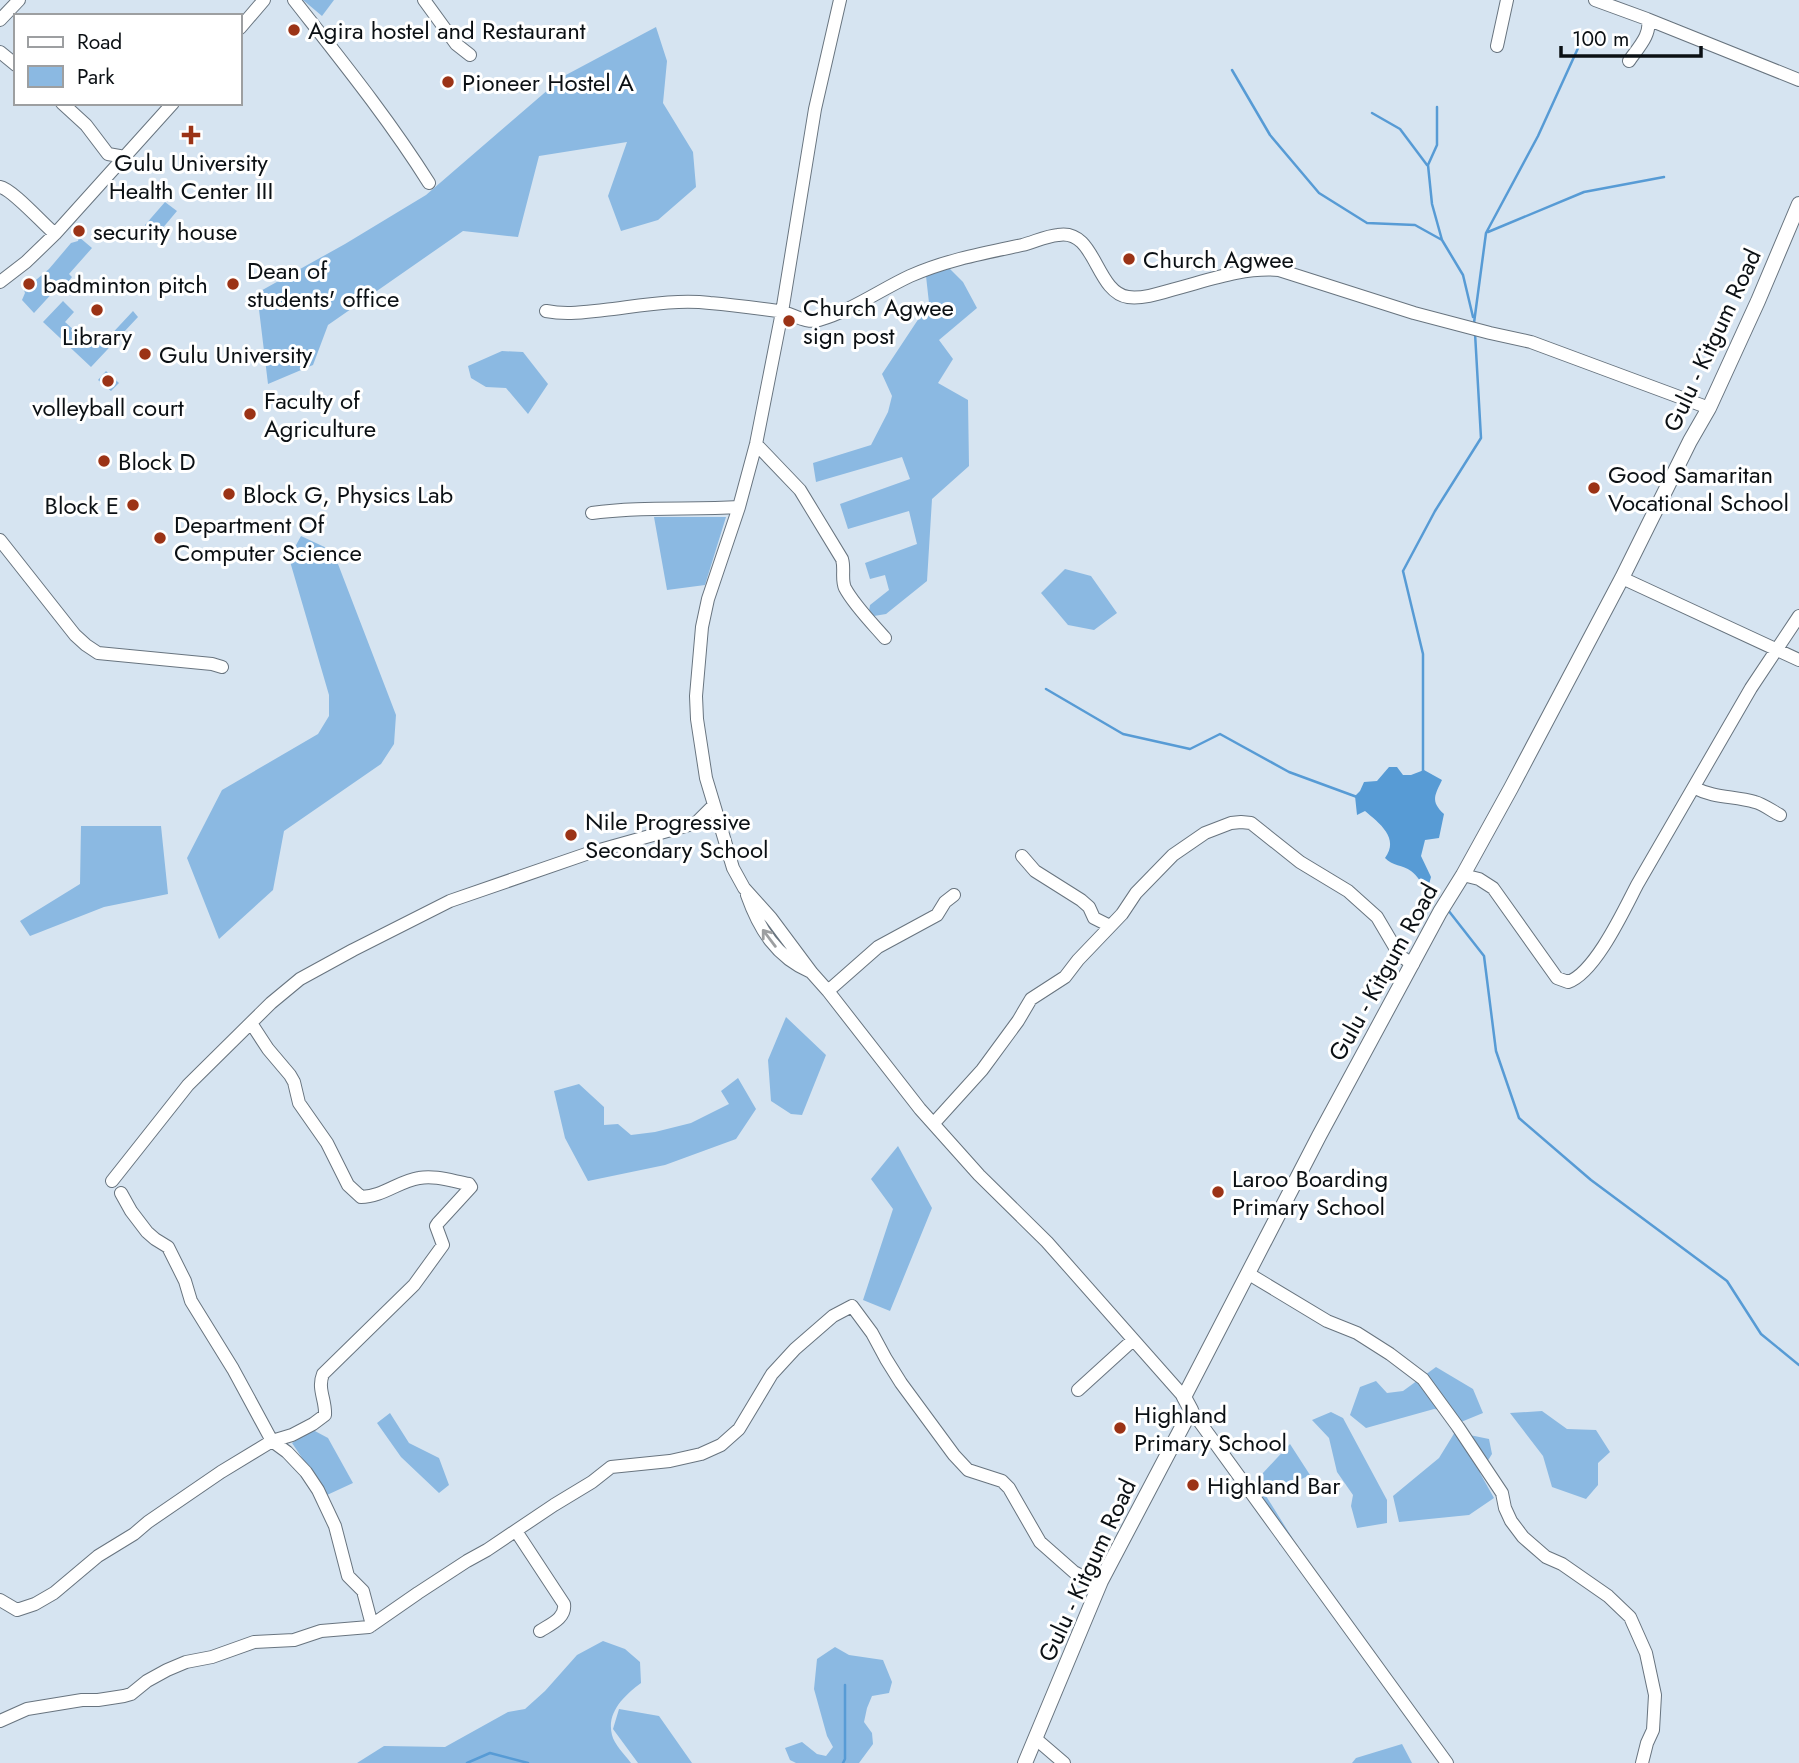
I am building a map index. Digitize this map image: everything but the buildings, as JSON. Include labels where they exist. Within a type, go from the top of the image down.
[{"type":"main road","name":"Gulu - Kitgum Road","points":[[1025,1763],[1101,1581],[1249,1274],[1319,1136],[1622,578],[1709,408],[1799,204]]},
{"type":"street","points":[[0,20],[19,0]]},
{"type":"street","points":[[242,26],[264,0]]},
{"type":"street","points":[[294,0],[377,106],[429,183]]},
{"type":"street","points":[[424,0],[456,44],[470,55]]},
{"type":"street","points":[[840,0],[815,109],[782,312],[756,444],[739,507],[708,598],[702,627],[696,696],[698,719],[706,778],[733,868],[757,921],[776,948],[796,966],[812,973],[828,990],[920,1108],[979,1175],[1047,1242],[1188,1404],[1447,1763]]},
{"type":"street","points":[[1497,46],[1507,0]]},
{"type":"street","points":[[1595,0],[1799,80]]},
{"type":"street","points":[[1629,61],[1648,30],[1650,23],[1647,19]]},
{"type":"street","points":[[0,52],[14,63]]},
{"type":"street","points":[[64,105],[86,125],[108,154],[125,157]]},
{"type":"street","points":[[0,282],[55,234],[171,105]]},
{"type":"street","points":[[0,187],[8,188],[55,234]]},
{"type":"street","points":[[546,311],[571,314],[661,303],[706,303],[782,312],[802,319],[817,320],[948,261],[1059,234],[1071,234],[1080,240],[1115,291],[1129,297],[1161,293],[1240,271],[1279,270],[1414,313],[1531,342],[1709,408]]},
{"type":"street","points":[[756,444],[800,490],[842,559],[845,588],[885,638]]},
{"type":"street","points":[[592,513],[613,510],[739,507]]},
{"type":"street","points":[[0,540],[75,635],[98,653],[222,667]]},
{"type":"street","points":[[1622,578],[1799,660]]},
{"type":"street","points":[[1463,875],[1479,879],[1493,888],[1557,978],[1563,982],[1580,977],[1610,935],[1751,688],[1799,616]]},
{"type":"street","points":[[1695,788],[1704,793],[1756,802],[1780,815]]},
{"type":"street","points":[[112,1181],[188,1085],[271,1003],[300,979],[450,901],[589,853],[695,823],[714,805]]},
{"type":"street","points":[[695,823],[722,832]]},
{"type":"street","points":[[934,1123],[982,1070],[1031,999],[1065,977],[1122,914],[1136,893],[1173,855],[1205,832],[1231,823],[1251,823],[1300,862],[1348,891],[1377,917],[1400,956],[1413,964]]},
{"type":"street","points":[[1022,856],[1035,871],[1081,900],[1094,918],[1110,926]]},
{"type":"street","points":[[828,990],[878,947],[937,915],[945,902],[954,895]]},
{"type":"street","points":[[0,1600],[17,1610],[44,1599],[98,1556],[134,1534],[183,1497],[272,1441],[292,1435],[325,1415],[320,1385],[323,1374],[414,1284],[443,1245],[436,1226],[471,1186],[433,1177],[418,1178],[383,1192],[361,1197],[348,1185],[327,1143],[299,1103],[290,1075],[251,1023]]},
{"type":"street","points":[[121,1193],[147,1232],[168,1247],[191,1301],[233,1369],[272,1441],[288,1452],[318,1490],[335,1526],[348,1576],[363,1591],[372,1625]]},
{"type":"street","points":[[1249,1274],[1327,1321],[1357,1332],[1423,1380],[1453,1419],[1502,1493],[1511,1521],[1523,1537],[1546,1557],[1562,1564],[1608,1596],[1630,1617],[1646,1653],[1655,1695],[1653,1730],[1642,1763]]},
{"type":"street","points":[[0,1721],[27,1709],[124,1696],[167,1670],[186,1662],[218,1655],[254,1642],[294,1640],[321,1631],[372,1625],[611,1467],[670,1461],[701,1454],[721,1445],[739,1429],[772,1374],[795,1349],[833,1316],[852,1306],[873,1332],[901,1383],[954,1455],[968,1470],[993,1478],[1009,1488],[1040,1542],[1074,1572],[1087,1579],[1101,1581]]},
{"type":"street","points":[[1079,1390],[1133,1340]]},
{"type":"street","points":[[516,1531],[564,1604],[561,1617],[540,1631]]},
{"type":"street","points":[[1036,1739],[1064,1763]]},
{"type":"green space","points":[[303,0],[334,0],[322,16]]},
{"type":"green space","points":[[656,27],[667,61],[663,103],[693,152],[696,187],[658,220],[621,231],[608,196],[627,142],[539,156],[518,237],[463,231],[328,325],[313,365],[268,384],[257,293],[426,195],[564,76]]},
{"type":"green space","points":[[165,202],[177,211],[156,236],[145,225]]},
{"type":"green space","points":[[79,237],[92,248],[69,274],[72,277],[60,292],[56,289],[34,313],[22,300],[24,290],[49,269]]},
{"type":"green space","points":[[945,264],[963,282],[977,308],[939,340],[953,359],[938,383],[968,400],[969,466],[932,499],[927,581],[886,614],[868,617],[870,605],[889,590],[885,575],[870,579],[865,563],[917,544],[909,511],[848,529],[840,504],[910,479],[902,457],[816,482],[813,463],[871,445],[888,412],[892,396],[882,374],[929,303],[926,276]]},
{"type":"green space","points":[[63,301],[74,312],[65,322],[85,340],[90,335],[94,339],[99,334],[106,340],[133,311],[138,317],[91,367],[43,322]]},
{"type":"green space","points":[[502,351],[523,352],[548,384],[528,414],[506,388],[486,387],[471,378],[468,366]]},
{"type":"green space","name":"volleyball court","points":[[106,371],[119,383],[111,391],[98,380]]},
{"type":"green space","points":[[654,517],[726,517],[705,585],[667,590]]},
{"type":"green space","points":[[301,536],[333,551],[396,715],[394,744],[381,764],[284,831],[273,890],[219,939],[187,858],[222,790],[318,734],[329,716],[329,695],[289,558]]},
{"type":"green space","points":[[1065,569],[1091,576],[1117,613],[1094,630],[1068,625],[1041,593]]},
{"type":"green space","points":[[81,826],[161,826],[168,894],[104,907],[30,936],[20,921],[80,884]]},
{"type":"green space","points":[[786,1017],[826,1055],[802,1115],[791,1114],[771,1101],[768,1060]]},
{"type":"green space","points":[[738,1078],[756,1109],[736,1139],[665,1165],[588,1181],[565,1138],[554,1091],[579,1084],[604,1107],[604,1125],[618,1124],[631,1135],[691,1123],[729,1104],[721,1091]]},
{"type":"green space","points":[[898,1146],[932,1208],[890,1311],[863,1300],[893,1209],[871,1179]]},
{"type":"green space","points":[[1436,1367],[1473,1389],[1483,1413],[1461,1422],[1451,1411],[1434,1409],[1366,1428],[1350,1415],[1360,1387],[1376,1381],[1387,1393],[1403,1391]]},
{"type":"green space","points":[[1542,1411],[1567,1429],[1596,1430],[1610,1452],[1598,1463],[1598,1485],[1586,1499],[1552,1487],[1543,1456],[1510,1413]]},
{"type":"green space","points":[[1331,1412],[1343,1418],[1387,1500],[1387,1523],[1357,1528],[1351,1506],[1353,1495],[1337,1472],[1329,1438],[1312,1420]]},
{"type":"green space","points":[[390,1413],[409,1443],[439,1458],[449,1485],[439,1493],[401,1457],[377,1423]]},
{"type":"green space","points":[[313,1430],[328,1438],[353,1483],[327,1495],[292,1443]]},
{"type":"green space","points":[[1455,1432],[1489,1439],[1492,1454],[1480,1473],[1494,1498],[1469,1515],[1399,1522],[1393,1496],[1439,1458]]},
{"type":"green space","points":[[1290,1444],[1310,1475],[1266,1496],[1293,1539],[1280,1545],[1249,1488]]},
{"type":"green space","points":[[603,1641],[625,1649],[640,1662],[641,1683],[618,1705],[611,1727],[615,1742],[631,1763],[357,1763],[384,1746],[445,1747],[508,1712],[525,1709],[577,1655]]},
{"type":"green space","points":[[835,1647],[849,1655],[883,1660],[892,1682],[889,1693],[872,1696],[867,1708],[864,1722],[872,1733],[873,1744],[859,1763],[796,1763],[790,1760],[785,1748],[802,1742],[817,1754],[826,1756],[833,1747],[827,1736],[814,1689],[817,1659]]},
{"type":"green space","points":[[619,1709],[659,1716],[692,1763],[638,1763],[613,1729]]},
{"type":"green space","points":[[1402,1744],[1412,1763],[1352,1763],[1356,1758]]},
{"type":"shaded area","points":[[1389,767],[1397,767],[1403,775],[1424,770],[1442,780],[1435,798],[1444,814],[1439,838],[1425,840],[1421,856],[1431,877],[1428,888],[1411,871],[1385,858],[1390,844],[1386,832],[1365,811],[1357,815],[1355,796],[1364,782],[1377,781]]},
{"type":"waterway","points":[[1474,323],[1486,233],[1538,136],[1584,35]]},
{"type":"waterway","points":[[1232,70],[1270,135],[1319,193],[1367,223],[1415,225],[1442,240],[1463,275],[1473,317]]},
{"type":"waterway","points":[[1437,107],[1437,145],[1428,165],[1432,204],[1442,240]]},
{"type":"waterway","points":[[1372,113],[1400,129],[1427,165]]},
{"type":"waterway","points":[[1488,232],[1584,192],[1664,177]]},
{"type":"waterway","points":[[1423,772],[1423,654],[1403,571],[1435,511],[1481,438],[1475,333]]},
{"type":"waterway","points":[[1046,689],[1123,734],[1190,749],[1220,734],[1289,772],[1357,797]]},
{"type":"waterway","points":[[1428,887],[1428,897]]},
{"type":"waterway","points":[[1448,910],[1484,956],[1496,1051],[1519,1118],[1591,1180],[1727,1281],[1761,1334],[1799,1365]]},
{"type":"waterway","points":[[843,1763],[845,1685]]},
{"type":"waterway","points":[[467,1763],[490,1753],[528,1763]]},
{"type":"place","name":"Agira hostel and Restaurant","points":[[294,30]]},
{"type":"place","name":"Pioneer Hostel A","points":[[448,82]]},
{"type":"place","name":"Gulu University Health Center III","points":[[191,135]]},
{"type":"place","name":"security house","points":[[79,231]]},
{"type":"place","name":"Church Agwee","points":[[1129,259]]},
{"type":"place","name":"badminton pitch","points":[[29,284]]},
{"type":"place","name":"Dean of students' office","points":[[233,284]]},
{"type":"place","name":"Library","points":[[97,310]]},
{"type":"place","name":"Church Agwee sign post","points":[[789,321]]},
{"type":"place","name":"Gulu University","points":[[145,354]]},
{"type":"place","name":"volleyball court","points":[[108,381]]},
{"type":"place","name":"Faculty of Agriculture","points":[[250,414]]},
{"type":"place","name":"Block D","points":[[104,461]]},
{"type":"place","name":"Good Samaritan Vocational School","points":[[1594,488]]},
{"type":"place","name":"Block G, Physics Lab","points":[[229,494]]},
{"type":"place","name":"Block E","points":[[133,505]]},
{"type":"place","name":"Department Of Computer Science","points":[[160,538]]},
{"type":"place","name":"Nile Progressive Secondary School","points":[[571,835]]},
{"type":"place","name":"Laroo Boarding Primary School","points":[[1218,1192]]},
{"type":"place","name":"Highland Primary School","points":[[1120,1428]]},
{"type":"place","name":"Highland Bar","points":[[1193,1485]]}]
